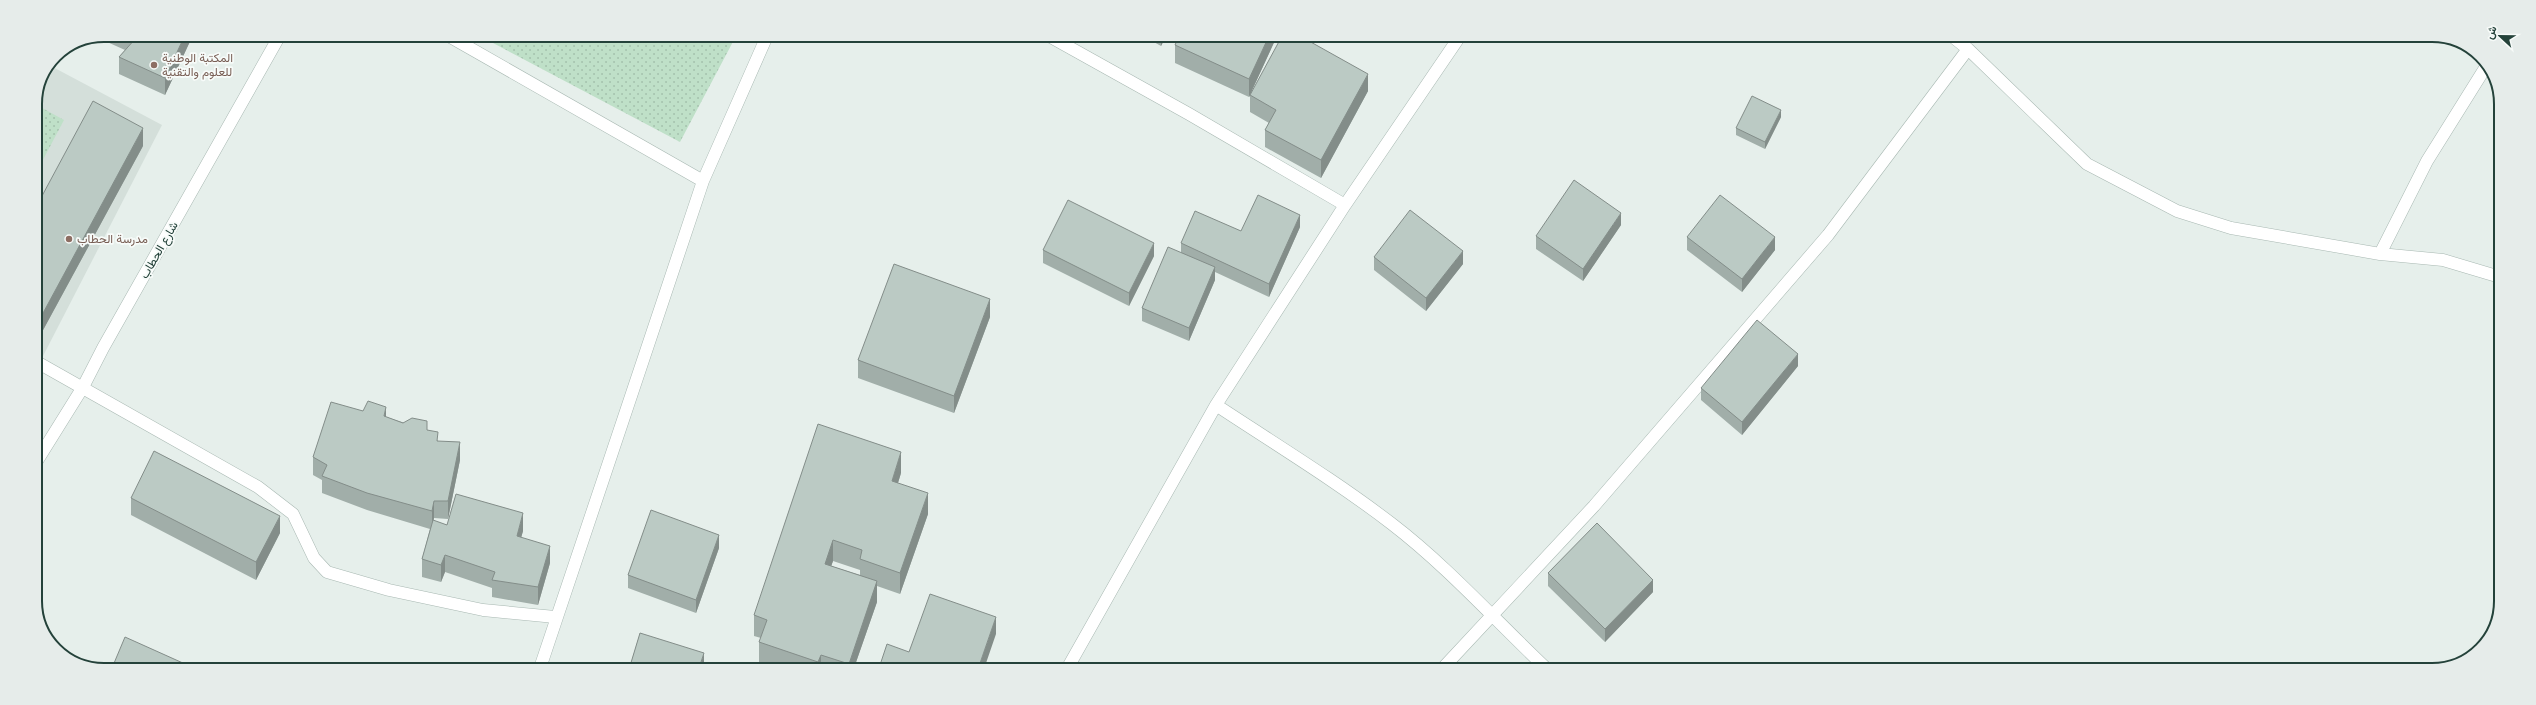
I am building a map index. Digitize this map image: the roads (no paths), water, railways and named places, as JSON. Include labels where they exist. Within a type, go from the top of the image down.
[{"type":"street","name":"شارع الحطاب","points":[[42,453],[83,387],[103,348],[276,42]]},
{"type":"street","points":[[459,42],[703,181]]},
{"type":"street","points":[[541,663],[555,617],[703,181],[764,42]]},
{"type":"street","points":[[1060,42],[1189,114],[1344,205]]},
{"type":"street","points":[[1070,663],[1216,405],[1344,205],[1456,42]]},
{"type":"street","points":[[1959,42],[2087,164],[2177,211],[2231,228],[2380,254],[2443,260],[2494,275]]},
{"type":"street","points":[[1447,663],[1490,615],[1594,506],[1828,235],[1968,49]]},
{"type":"street","points":[[2380,254],[2428,161],[2483,69]]},
{"type":"street","points":[[42,365],[258,487],[293,514],[314,558],[327,572],[389,590],[483,610],[555,617]]},
{"type":"street","points":[[1216,405],[1346,490],[1393,525],[1439,564],[1541,663]]},
{"type":"place","name":"المكتبة الوطنية للعلوم والتقنية","points":[[154,65]]},
{"type":"place","name":"مدرسة الحطاب","points":[[69,239]]}]
